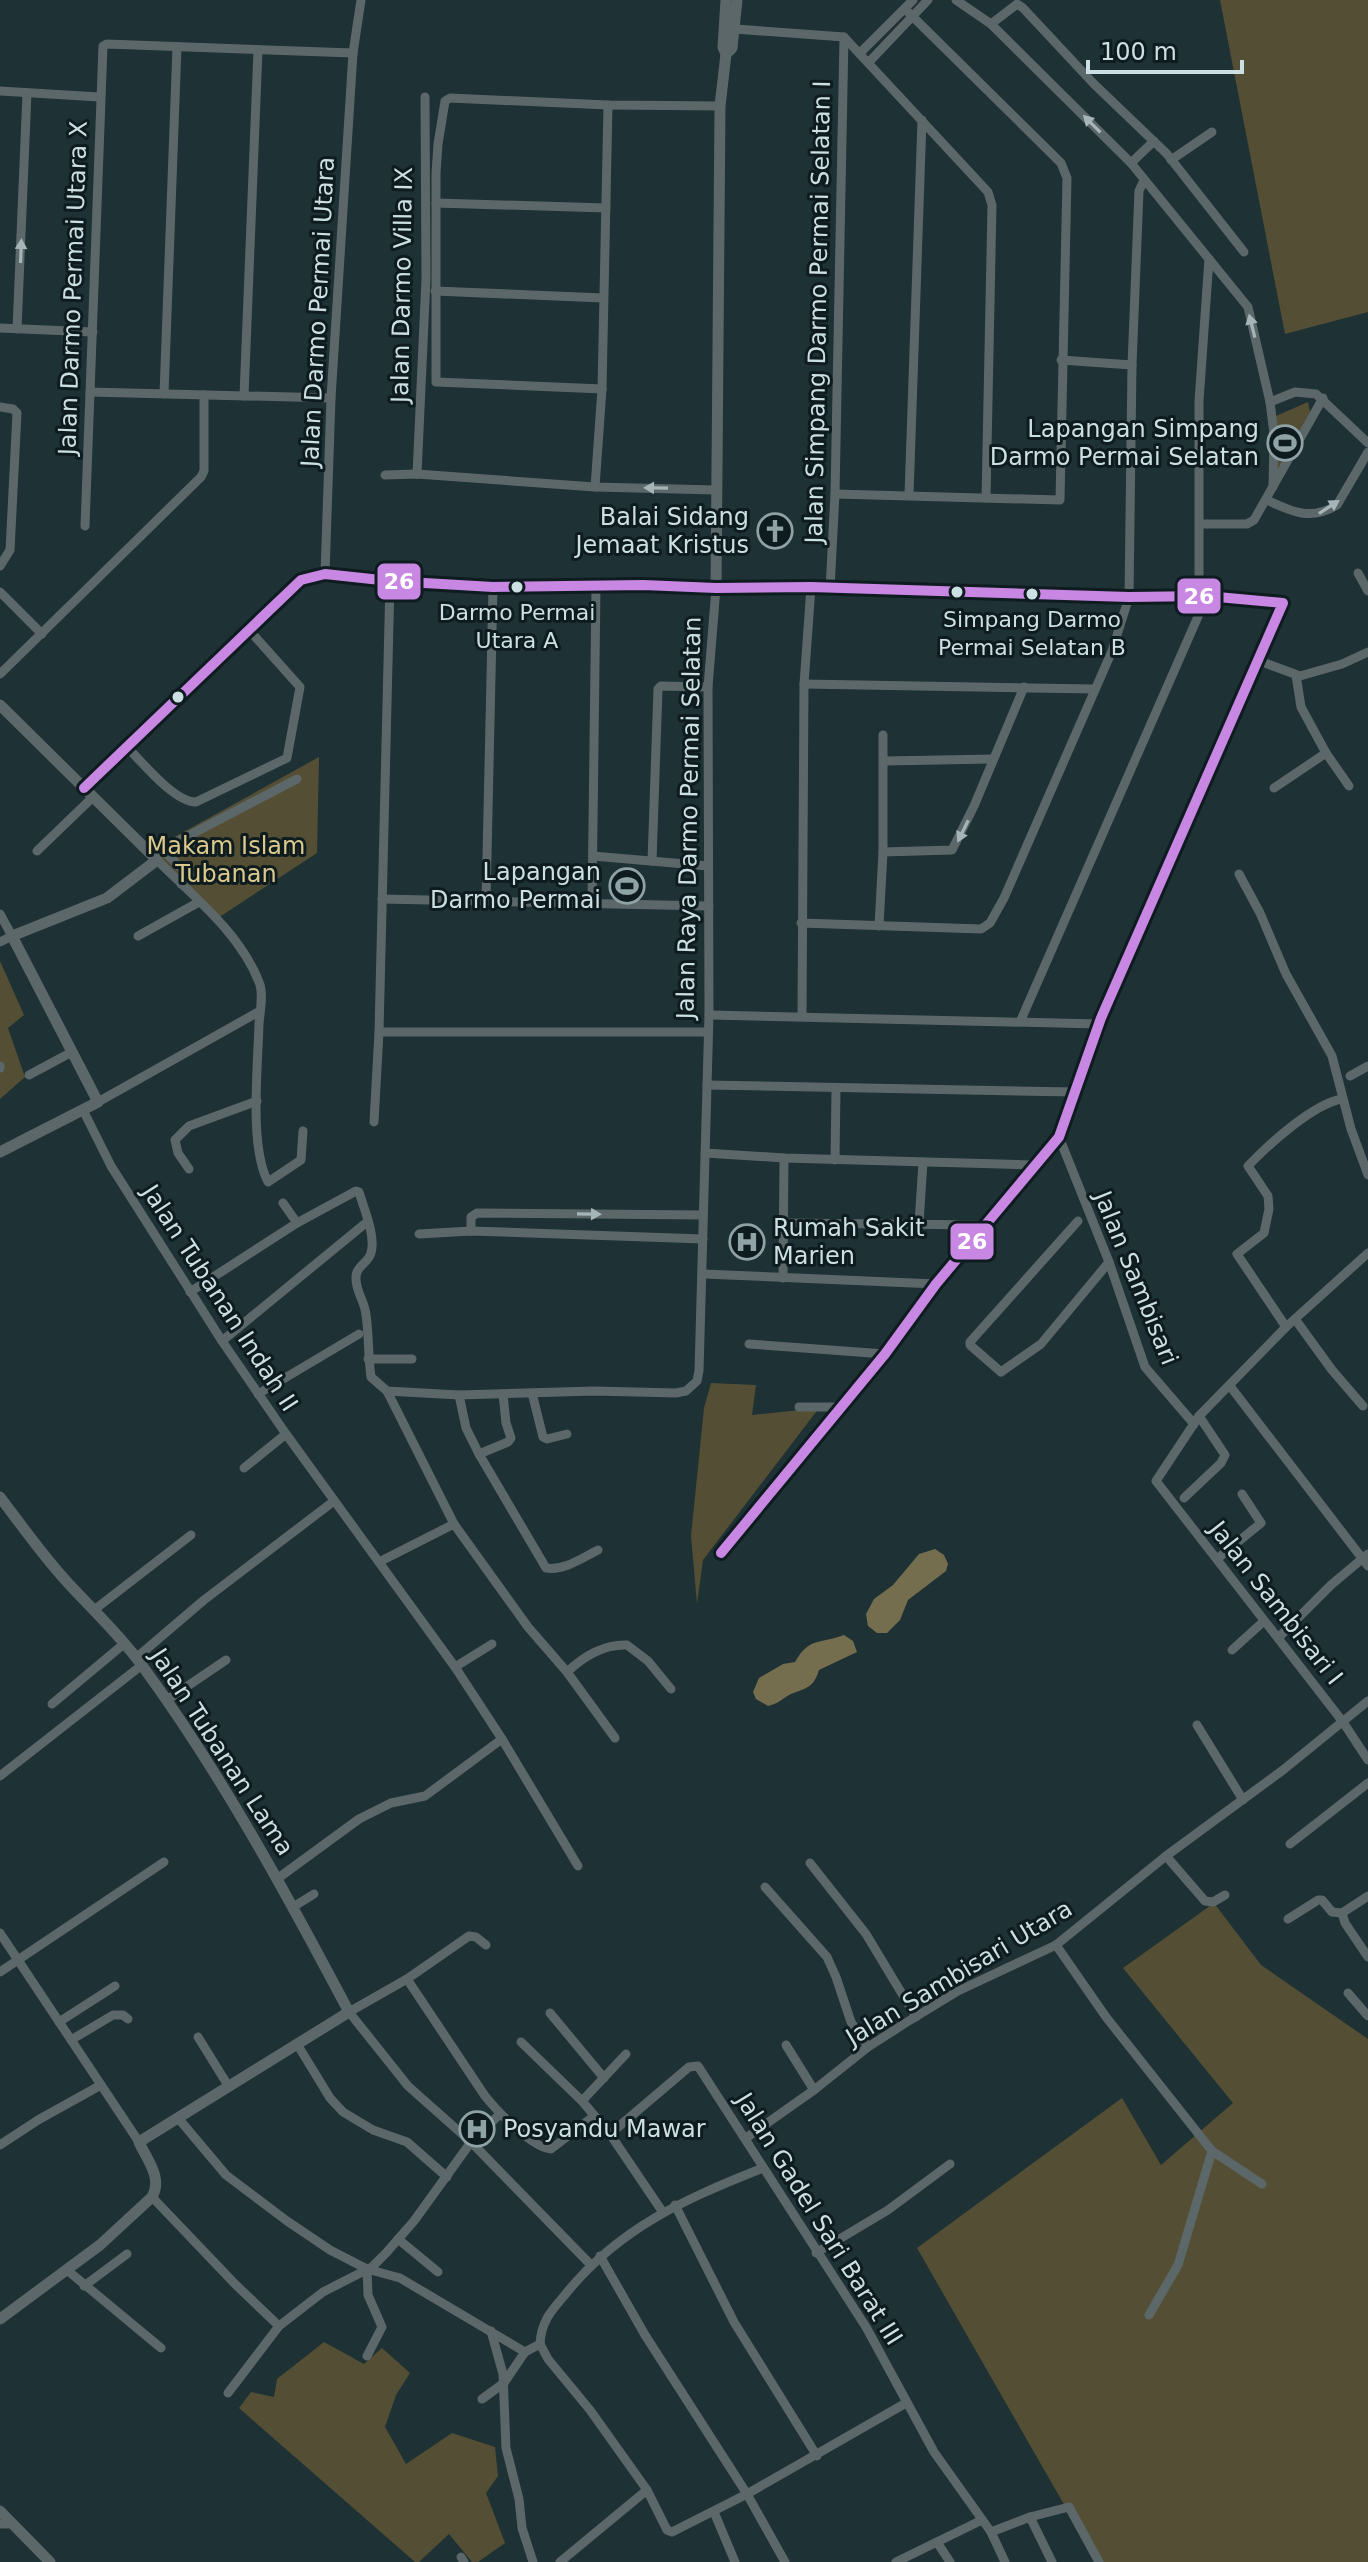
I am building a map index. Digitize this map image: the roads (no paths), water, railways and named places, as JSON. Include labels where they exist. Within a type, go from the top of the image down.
[{"type":"street","name":"Jalan Darmo Permai Utara","points":[[325,574],[331,398],[353,53],[361,0]]},
{"type":"street","name":"Jalan Raya Darmo Permai Selatan","points":[[532,1393],[676,1393],[691,1387],[697,1381],[699,1371],[709,1015],[708,687],[716,588],[720,106],[726,54],[723,47],[726,0]]},
{"type":"street","name":"Jalan Raya Darmo Permai Selatan","points":[[726,54],[732,48],[737,0]]},
{"type":"street","points":[[870,61],[909,13],[913,0]]},
{"type":"street","points":[[861,52],[928,0]]},
{"type":"street","points":[[956,0],[991,24],[1131,163],[1248,307],[1270,402],[1274,434],[1273,487]]},
{"type":"street","points":[[991,24],[1017,4],[1020,5],[1094,84],[1154,141],[1244,252]]},
{"type":"street","points":[[835,494],[1060,500],[1067,178],[1061,163],[909,13]]},
{"type":"street","points":[[735,29],[844,37],[984,185],[992,205],[986,498]]},
{"type":"street","name":"Jalan Simpang Darmo Permai Selatan I","points":[[830,589],[835,494],[844,37]]},
{"type":"street","name":"Jalan Darmo Permai Utara X","points":[[85,526],[101,52],[107,44],[177,47]]},
{"type":"street","points":[[164,394],[177,47],[353,53]]},
{"type":"street","points":[[244,396],[258,50]]},
{"type":"street","points":[[0,91],[99,97]]},
{"type":"street","points":[[17,329],[27,93]]},
{"type":"street","name":"Jalan Darmo Villa IX","points":[[417,474],[426,279],[425,97]]},
{"type":"street","points":[[602,389],[439,383],[435,379],[438,144],[446,99],[720,106]]},
{"type":"street","points":[[595,487],[602,389],[608,105]]},
{"type":"street","points":[[909,495],[922,120]]},
{"type":"street","points":[[1171,160],[1212,132]]},
{"type":"street","points":[[1131,163],[1154,141]]},
{"type":"street","points":[[801,923],[981,929],[990,923],[1004,898],[1112,651],[1127,602],[1139,191],[1144,180]]},
{"type":"street","points":[[436,203],[606,208]]},
{"type":"street","points":[[1020,1022],[1203,596],[1199,401],[1209,259]]},
{"type":"street","points":[[435,291],[603,298]]},
{"type":"street","points":[[0,328],[93,332]]},
{"type":"street","points":[[1061,360],[1132,365]]},
{"type":"street","points":[[90,392],[331,398]]},
{"type":"street","points":[[1270,402],[1295,392],[1316,394],[1368,443]]},
{"type":"street","points":[[0,674],[201,477],[204,471],[204,395]]},
{"type":"street","points":[[1200,524],[1247,524],[1257,516],[1323,398]]},
{"type":"street","points":[[0,407],[13,409],[17,413],[10,550],[0,566]]},
{"type":"street","points":[[1267,500],[1303,515],[1330,510],[1337,505],[1368,452]]},
{"type":"street","points":[[385,475],[417,474],[595,487],[716,490]]},
{"type":"street","points":[[1358,573],[1368,591]]},
{"type":"street","points":[[37,851],[127,747],[301,580],[325,574],[493,587],[811,587],[1127,602],[1203,596],[1283,603],[1099,1024],[1059,1137],[936,1284],[885,1354],[721,1553]]},
{"type":"street","points":[[374,1122],[390,581]]},
{"type":"street","points":[[592,904],[596,586]]},
{"type":"street","points":[[486,901],[493,587]]},
{"type":"street","points":[[802,1016],[804,684],[811,587]]},
{"type":"street","points":[[0,592],[42,634]]},
{"type":"street","points":[[127,747],[174,793],[189,802],[196,802],[287,758],[300,687],[249,630]]},
{"type":"street","points":[[1257,660],[1296,675],[1324,670],[1367,655]]},
{"type":"street","points":[[1296,675],[1301,707],[1326,753],[1349,786]]},
{"type":"street","points":[[804,684],[1094,689]]},
{"type":"street","points":[[652,861],[658,689],[661,686],[708,687]]},
{"type":"street","points":[[883,852],[952,850],[1024,687]]},
{"type":"street","points":[[0,705],[199,902],[246,956],[261,985],[257,1101],[259,1158],[268,1182],[301,1160],[303,1131]]},
{"type":"street","points":[[879,926],[885,761],[883,735]]},
{"type":"street","points":[[1274,788],[1326,753]]},
{"type":"street","points":[[885,761],[993,759]]},
{"type":"street","points":[[181,884],[190,877],[165,852],[165,848],[297,779]]},
{"type":"street","points":[[593,856],[708,866]]},
{"type":"street","points":[[0,942],[107,898],[157,860]]},
{"type":"street","points":[[1239,874],[1260,913],[1286,974],[1332,1056],[1342,1099],[1368,1175]]},
{"type":"street","points":[[382,899],[709,906]]},
{"type":"street","points":[[138,936],[199,902]]},
{"type":"street","points":[[0,914],[98,1102]]},
{"type":"street","points":[[0,1152],[98,1102],[260,1011]]},
{"type":"street","points":[[709,1015],[1099,1024]]},
{"type":"street","points":[[379,1032],[708,1032]]},
{"type":"street","points":[[29,1075],[72,1052]]},
{"type":"street","points":[[1350,1076],[1368,1066]]},
{"type":"street","points":[[707,1085],[1075,1092]]},
{"type":"street","points":[[835,1160],[836,1089]]},
{"type":"street","points":[[1286,1327],[1237,1254],[1264,1233],[1269,1209],[1268,1196],[1248,1166],[1315,1111],[1342,1099]]},
{"type":"street","points":[[189,1169],[178,1153],[175,1140],[180,1132],[257,1101]]},
{"type":"street","name":"Jalan Tubanan Indah II","points":[[83,1110],[111,1166],[222,1341],[455,1667],[578,1866]]},
{"type":"street","name":"Jalan Sambisari","points":[[1059,1137],[1109,1262],[1145,1367],[1225,1455],[1221,1463],[1184,1498]]},
{"type":"street","points":[[705,1153],[1035,1165]]},
{"type":"street","points":[[783,1278],[781,1223],[784,1158]]},
{"type":"street","points":[[919,1223],[923,1162]]},
{"type":"street","points":[[190,1292],[297,1223],[340,1198],[359,1192],[371,1254],[356,1271],[356,1282],[365,1306],[371,1377],[387,1391],[454,1524],[528,1627],[567,1672],[615,1738]]},
{"type":"street","points":[[283,1203],[297,1223]]},
{"type":"street","points":[[500,1213],[500,1232]]},
{"type":"street","points":[[471,1231],[473,1214],[703,1215]]},
{"type":"street","points":[[556,1214],[557,1234]]},
{"type":"street","points":[[1078,1221],[970,1345],[1001,1372],[1041,1344],[1109,1262]]},
{"type":"street","points":[[222,1341],[367,1222]]},
{"type":"street","points":[[781,1223],[986,1225]]},
{"type":"street","points":[[419,1234],[471,1231],[703,1239]]},
{"type":"street","points":[[1196,1420],[1286,1327],[1368,1253]]},
{"type":"street","points":[[704,1274],[936,1284]]},
{"type":"street","points":[[1295,1319],[1363,1406]]},
{"type":"street","points":[[258,1394],[359,1334]]},
{"type":"street","points":[[749,1344],[885,1354]]},
{"type":"street","points":[[368,1359],[412,1359]]},
{"type":"street","points":[[1230,1386],[1366,1559],[1331,1585],[1279,1637]]},
{"type":"street","points":[[387,1391],[459,1395],[532,1393],[543,1437],[547,1439],[567,1434]]},
{"type":"street","points":[[479,1454],[511,1438],[503,1394]]},
{"type":"street","points":[[459,1395],[466,1428],[479,1454],[548,1569],[569,1564],[598,1550]]},
{"type":"street","points":[[799,1407],[840,1407]]},
{"type":"street","name":"Jalan Sambisari I","points":[[1196,1420],[1156,1481],[1279,1637],[1368,1760]]},
{"type":"street","points":[[244,1468],[286,1434]]},
{"type":"street","points":[[1217,1559],[1261,1523],[1242,1494]]},
{"type":"street","name":"Jalan Tubanan Lama","points":[[0,1497],[65,1580],[125,1643],[167,1700],[277,1879],[349,2012]]},
{"type":"street","points":[[0,1776],[139,1661],[204,1600],[334,1501]]},
{"type":"street","points":[[379,1562],[454,1524]]},
{"type":"street","points":[[94,1610],[191,1535]]},
{"type":"street","points":[[1232,1650],[1264,1621]]},
{"type":"street","points":[[52,1704],[125,1643]]},
{"type":"street","points":[[455,1667],[492,1644]]},
{"type":"street","points":[[567,1672],[577,1662],[601,1648],[627,1645],[648,1661],[671,1689]]},
{"type":"street","points":[[167,1700],[226,1660]]},
{"type":"street","name":"Jalan Sambisari Utara","points":[[746,2138],[868,2047],[916,2017],[958,1991],[1056,1945],[1368,1701]]},
{"type":"street","points":[[1197,1725],[1243,1800]]},
{"type":"street","points":[[277,1879],[359,1819],[391,1803],[425,1796],[502,1739]]},
{"type":"street","points":[[1290,1844],[1368,1783]]},
{"type":"street","points":[[1166,1856],[1205,1901],[1213,1902],[1225,1895]]},
{"type":"street","points":[[0,1972],[164,1862]]},
{"type":"street","points":[[810,1863],[866,1934],[916,2017]]},
{"type":"street","points":[[765,1887],[827,1957],[851,2022],[868,2047]]},
{"type":"street","points":[[293,1907],[314,1894]]},
{"type":"street","points":[[1288,1919],[1320,1900],[1332,1912],[1342,1913],[1368,1896]]},
{"type":"street","points":[[1342,1913],[1345,1923],[1368,1957]]},
{"type":"street","points":[[0,1933],[139,2142],[156,2178],[157,2188],[152,2197],[100,2245],[0,2319]]},
{"type":"street","points":[[139,2142],[407,1979],[469,1936],[486,1945]]},
{"type":"street","points":[[1056,1945],[1115,2029],[1212,2151],[1262,2184]]},
{"type":"street","points":[[407,1979],[500,2114],[548,2149],[594,2116]]},
{"type":"street","points":[[59,2022],[115,1986]]},
{"type":"street","points":[[1348,1993],[1368,2016]]},
{"type":"street","points":[[349,2012],[408,2086],[471,2142],[590,2264]]},
{"type":"street","points":[[550,2013],[604,2078]]},
{"type":"street","points":[[71,2040],[113,2015],[123,2015],[128,2019]]},
{"type":"street","points":[[198,2037],[229,2087]]},
{"type":"street","points":[[521,2042],[582,2101],[610,2134],[662,2211]]},
{"type":"street","points":[[297,2044],[324,2089],[343,2112],[364,2126],[407,2142],[447,2177]]},
{"type":"street","points":[[786,2045],[814,2090]]},
{"type":"street","points":[[582,2101],[626,2054]]},
{"type":"street","name":"Jalan Gadel Sari Barat III","points":[[610,2134],[689,2067],[698,2066],[866,2327],[934,2452],[991,2532],[1005,2562]]},
{"type":"street","points":[[0,2145],[101,2085]]},
{"type":"street","points":[[228,2393],[279,2326],[323,2292],[367,2269],[398,2239],[471,2142],[500,2114]]},
{"type":"street","points":[[178,2118],[235,2182],[330,2250],[367,2269],[400,2278],[525,2352]]},
{"type":"street","points":[[1149,2315],[1178,2265],[1212,2151]]},
{"type":"street","points":[[816,2253],[888,2210],[950,2164]]},
{"type":"street","points":[[763,2168],[662,2211],[590,2264],[544,2320],[540,2344],[548,2359],[590,2410],[647,2490],[669,2531],[714,2512],[906,2403]]},
{"type":"street","points":[[152,2197],[279,2326]]},
{"type":"street","points":[[675,2205],[734,2322],[817,2456]]},
{"type":"street","points":[[398,2239],[438,2272]]},
{"type":"street","points":[[84,2286],[127,2254]]},
{"type":"street","points":[[600,2256],[645,2335],[747,2494],[785,2562]]},
{"type":"street","points":[[367,2269],[368,2295],[382,2327],[367,2356]]},
{"type":"street","points":[[67,2270],[161,2348]]},
{"type":"street","points":[[491,2331],[504,2383],[506,2448],[519,2499],[522,2528],[533,2562]]},
{"type":"street","points":[[482,2399],[504,2383],[525,2352],[540,2344]]},
{"type":"street","points":[[560,2562],[647,2490]]},
{"type":"street","points":[[991,2532],[1069,2507],[1099,2562]]},
{"type":"street","points":[[0,2511],[6,2524],[50,2562]]},
{"type":"street","points":[[714,2512],[735,2562]]},
{"type":"street","points":[[1030,2517],[1052,2562]]},
{"type":"street","points":[[896,2562],[982,2520]]},
{"type":"street","points":[[937,2542],[950,2562]]},
{"type":"place","name":"Lapangan Simpang Darmo Permai Selatan","points":[[1285,443]]},
{"type":"place","name":"Balai Sidang Jemaat Kristus","points":[[775,531]]},
{"type":"place","name":"Darmo Permai Utara A","points":[[517,587]]},
{"type":"place","name":"Simpang Darmo Permai Selatan B","points":[[1032,594]]},
{"type":"place","name":"Lapangan Darmo Permai","points":[[627,886]]},
{"type":"place","name":"Rumah Sakit Marien","points":[[747,1242]]},
{"type":"place","name":"Posyandu Mawar","points":[[477,2129]]},
{"type":"park label","name":"Makam Islam Tubanan","points":[[226,860]]}]
